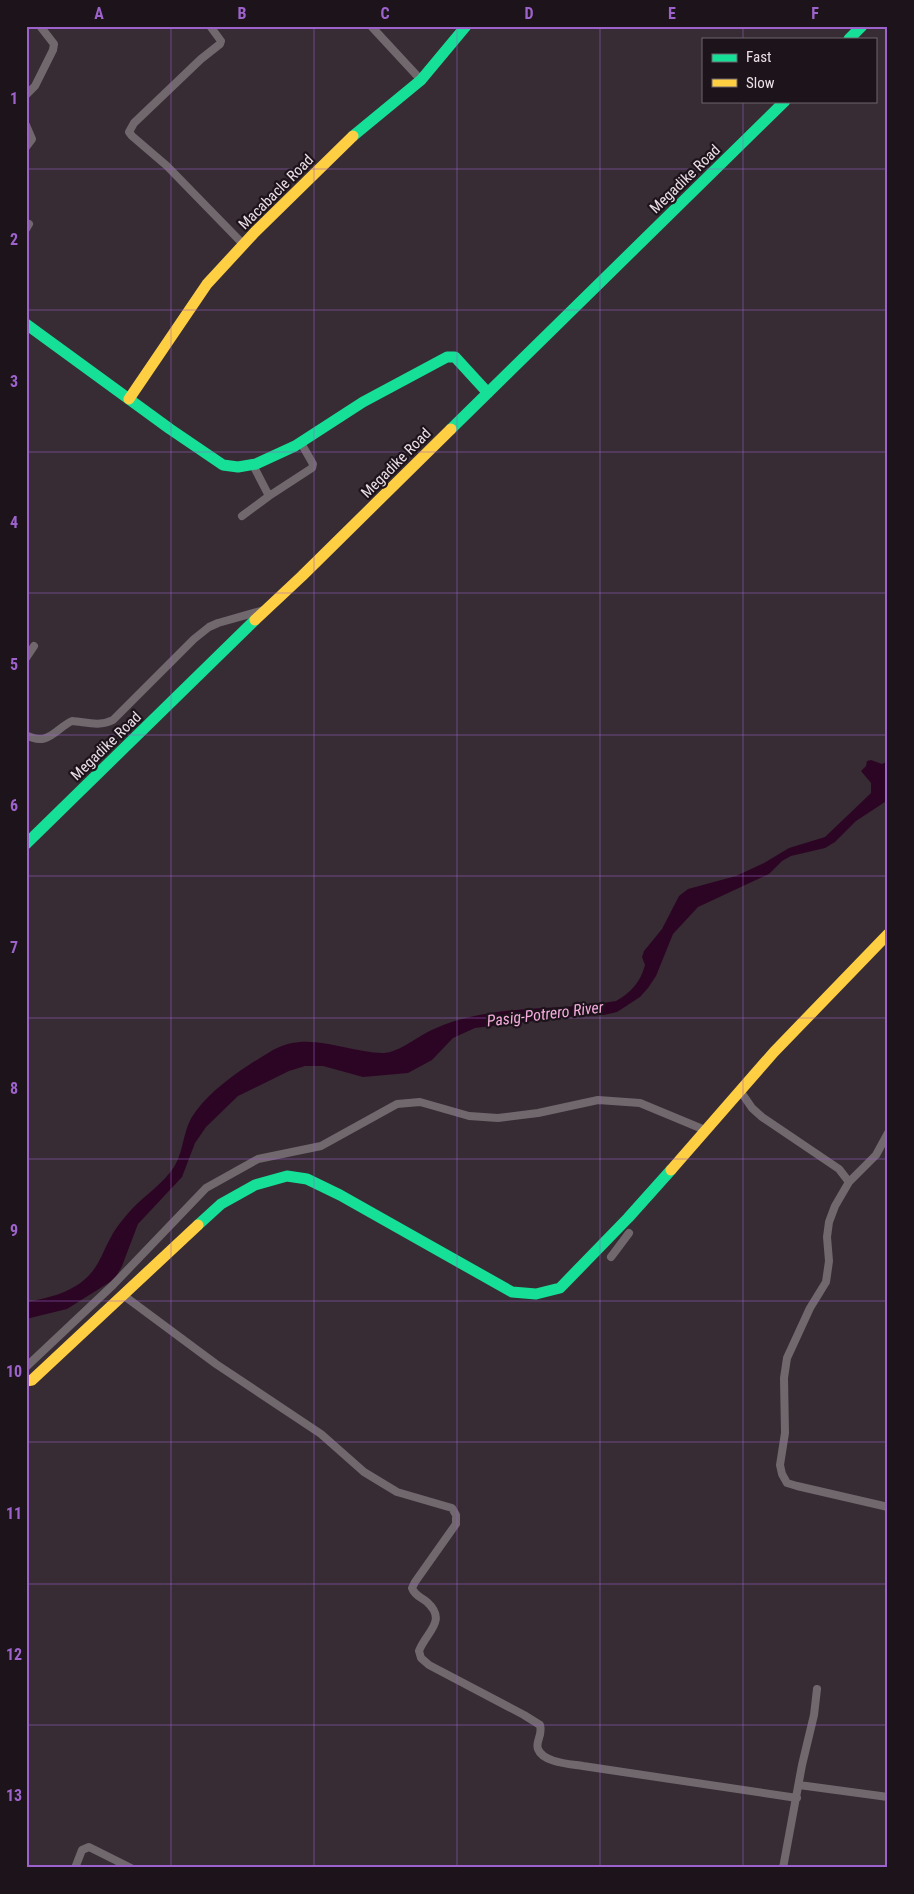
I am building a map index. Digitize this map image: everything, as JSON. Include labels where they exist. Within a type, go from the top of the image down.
[{"type":"street","points":[[26,95],[35,86],[53,50],[54,44],[40,26]]},
{"type":"street","points":[[210,26],[222,41],[220,44],[201,59],[134,123],[129,132],[167,166],[244,245]]},
{"type":"street","points":[[371,26],[421,80]]},
{"type":"street","name":"Macabacle Road","points":[[129,399],[207,284],[341,148],[372,119],[421,80],[466,26]]},
{"type":"street","points":[[850,38],[862,26]]},
{"type":"street","name":"Megadike Road","points":[[26,844],[302,576],[784,102]]},
{"type":"street","points":[[26,125],[32,138],[26,147]]},
{"type":"street","points":[[26,324],[129,399],[230,468],[253,465],[284,452],[362,403],[447,357],[455,357],[488,393]]},
{"type":"street","points":[[242,516],[268,496],[312,468],[313,464],[301,443]]},
{"type":"street","points":[[253,465],[268,496]]},
{"type":"street","points":[[26,735],[39,740],[49,736],[72,721],[104,724],[113,720],[194,638],[210,627],[232,618],[266,609]]},
{"type":"street","points":[[26,658],[34,646]]},
{"type":"street","points":[[26,1381],[32,1380],[221,1204],[255,1184],[287,1176],[307,1179],[340,1196],[512,1292],[527,1295],[546,1294],[560,1288],[628,1218],[741,1092],[774,1052],[888,934]]},
{"type":"street","points":[[741,1092],[752,1108],[762,1117],[839,1169],[849,1182]]},
{"type":"street","points":[[26,1367],[113,1285],[206,1188],[258,1159],[322,1146],[397,1104],[420,1102],[470,1116],[498,1118],[538,1113],[598,1100],[640,1103],[705,1130]]},
{"type":"street","points":[[888,1133],[876,1155],[849,1182],[835,1206],[829,1222],[826,1282],[810,1308],[788,1358],[784,1378],[785,1432],[780,1465],[782,1474],[788,1483],[888,1507]]},
{"type":"street","points":[[611,1257],[630,1233]]},
{"type":"street","points":[[123,1295],[216,1364],[321,1434],[364,1472],[397,1492],[452,1508],[456,1515],[456,1524],[414,1582],[412,1588],[414,1594],[426,1601],[436,1611],[437,1620],[419,1651],[421,1658],[429,1665],[540,1725],[542,1732],[538,1741],[538,1749],[543,1755],[554,1762],[797,1798]]},
{"type":"street","points":[[783,1868],[814,1715],[817,1689]]},
{"type":"street","points":[[799,1785],[888,1797]]},
{"type":"street","points":[[74,1868],[82,1850],[89,1847],[131,1868]]},
{"type":"water","name":"Pasig-Potrero River","points":[[871,760],[882,764],[888,761],[888,800],[856,821],[835,842],[825,848],[791,856],[782,861],[769,874],[698,907],[673,934],[656,976],[640,997],[617,1012],[604,1015],[576,1016],[475,1028],[453,1038],[432,1060],[408,1073],[363,1077],[323,1066],[305,1066],[289,1071],[238,1096],[206,1127],[195,1143],[182,1177],[138,1224],[116,1277],[67,1309],[26,1319],[26,1302],[61,1293],[85,1280],[97,1265],[120,1223],[136,1205],[165,1179],[174,1167],[178,1160],[188,1125],[196,1111],[212,1093],[252,1063],[286,1044],[313,1042],[383,1053],[396,1050],[434,1029],[478,1015],[616,1001],[631,990],[638,981],[645,965],[642,957],[644,951],[662,929],[679,896],[688,889],[736,876],[764,863],[789,848],[825,837],[871,793],[871,783],[861,771],[866,766],[867,761]]},
{"type":"traffic: fast","points":[[353,136],[421,80],[466,26]]},
{"type":"traffic: fast","points":[[850,38],[862,26]]},
{"type":"traffic: fast","points":[[451,429],[784,102]]},
{"type":"traffic: fast","points":[[26,324],[170,429],[223,465],[238,467],[256,464],[295,446],[363,402],[447,357],[455,357],[488,393]]},
{"type":"traffic: fast","points":[[26,844],[255,620]]},
{"type":"traffic: fast","points":[[198,1225],[221,1204],[255,1185],[287,1176],[307,1179],[340,1195],[512,1292],[536,1294],[560,1288],[628,1218],[671,1170]]},
{"type":"traffic: slow","points":[[129,399],[207,284],[255,232],[353,136]]},
{"type":"traffic: slow","points":[[255,620],[451,429]]},
{"type":"traffic: slow","points":[[671,1170],[774,1052],[888,934]]},
{"type":"traffic: slow","points":[[26,1381],[32,1380],[198,1225]]}]
